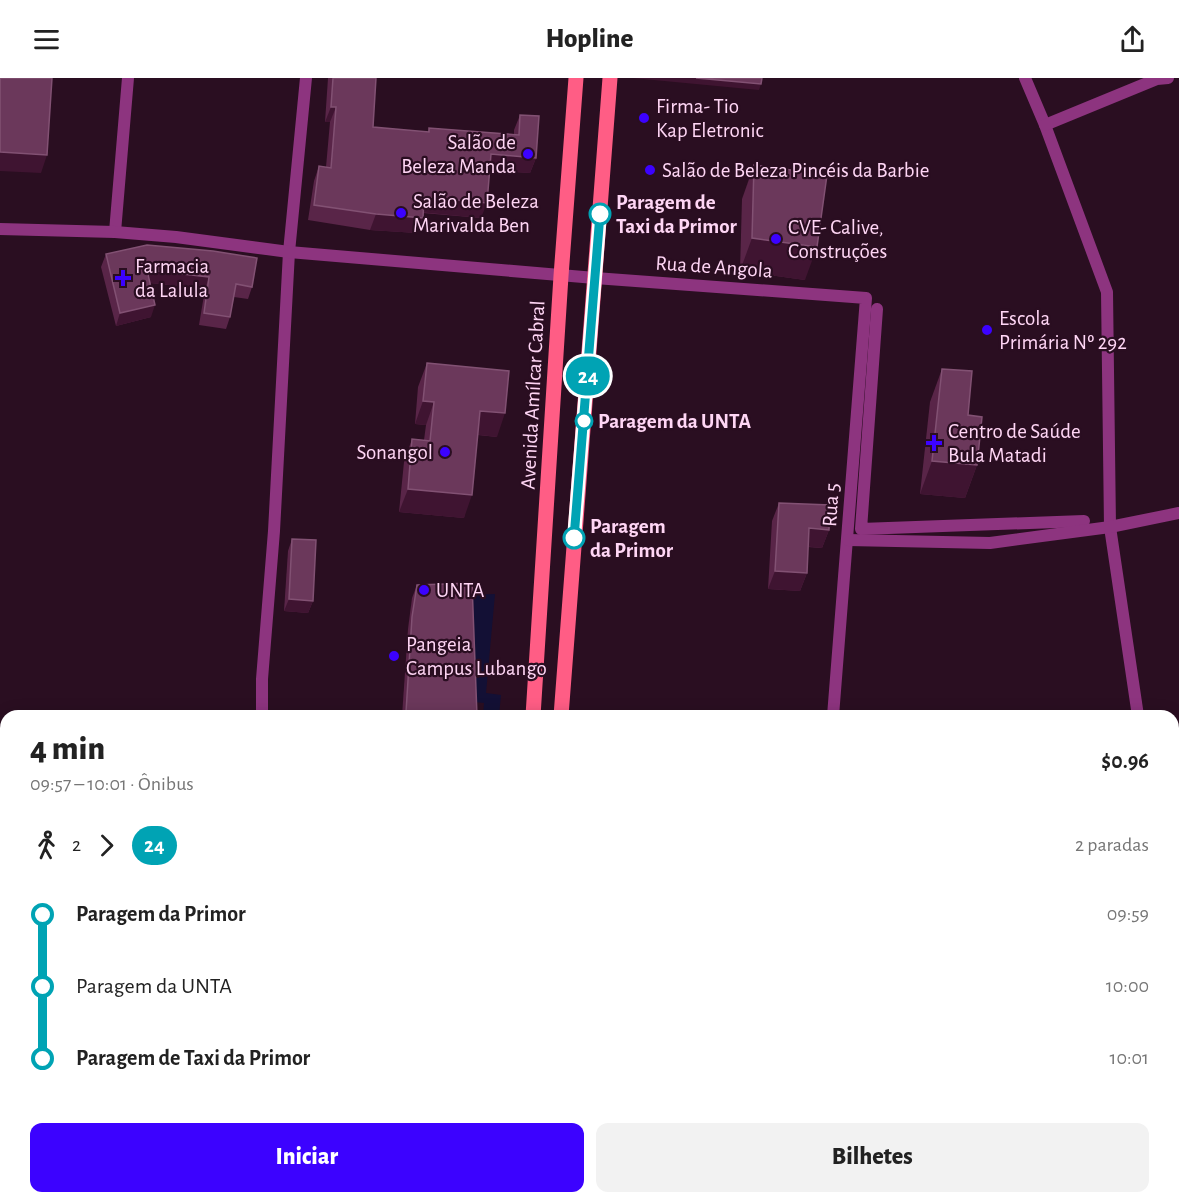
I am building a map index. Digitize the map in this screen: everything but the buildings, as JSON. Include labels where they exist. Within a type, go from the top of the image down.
[{"type":"main road","name":"Avenida Amílcar Cabral","points":[[533,710],[576,78]]},
{"type":"main road","points":[[561,710],[596,278],[609,78]]},
{"type":"street","points":[[115,232],[128,78]]},
{"type":"street","points":[[262,710],[262,679],[274,531],[289,252],[306,78]]},
{"type":"street","points":[[1025,78],[1045,125],[1107,292],[1110,527],[1137,710]]},
{"type":"street","points":[[1045,125],[1157,79],[1168,78]]},
{"type":"street","name":"Rua de Angola","points":[[0,229],[115,232],[176,237],[289,252],[561,276],[866,298]]},
{"type":"street","name":"Rua 5","points":[[834,710],[866,298]]},
{"type":"street","points":[[877,309],[861,529],[1084,522]]},
{"type":"street","points":[[848,540],[990,543],[1110,527],[1179,513]]},
{"type":"shaded area","points":[[495,594],[486,693],[501,695],[500,710],[483,710],[484,703],[464,701],[467,677],[479,678],[481,661],[456,659],[468,595]]},
{"type":"bus line","name":"24","points":[[574,538],[600,214]]},
{"type":"place","name":"Firma- Tio Kap Eletronic","points":[[644,118]]},
{"type":"place","name":"Salão de Beleza Manda","points":[[528,154]]},
{"type":"place","name":"Salão de Beleza Pincéis da Barbie","points":[[650,170]]},
{"type":"place","name":"Salão de Beleza Marivalda Ben","points":[[401,213]]},
{"type":"place","name":"Paragem de Taxi da Primor","points":[[600,214]]},
{"type":"place","name":"CVE- Calive, Construções","points":[[776,239]]},
{"type":"place","name":"Farmacia da Lalula","points":[[123,278]]},
{"type":"place","name":"Escola Primária Nº 292","points":[[987,330]]},
{"type":"place","name":"Paragem da UNTA","points":[[584,421]]},
{"type":"place","name":"Centro de Saúde Bula Matadi","points":[[934,443]]},
{"type":"place","name":"Sonangol","points":[[445,452]]},
{"type":"place","name":"Paragem da Primor","points":[[574,538]]},
{"type":"place","name":"UNTA","points":[[424,590]]},
{"type":"place","name":"Pangeia Campus Lubango","points":[[394,656]]}]
